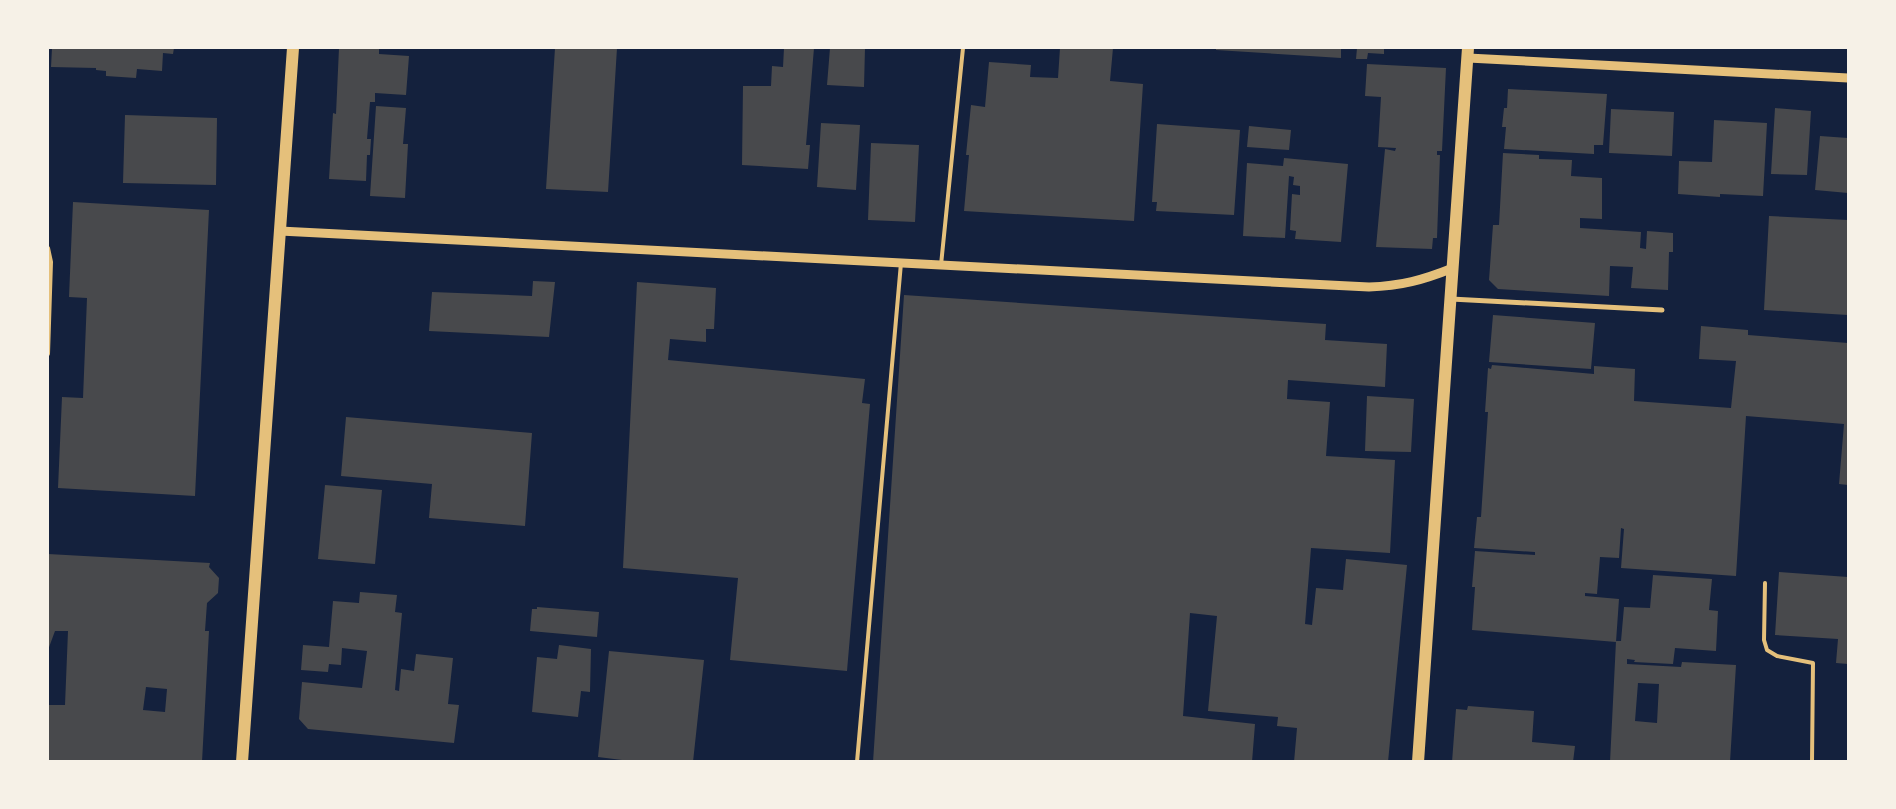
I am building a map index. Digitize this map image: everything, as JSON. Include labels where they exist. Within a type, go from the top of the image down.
[{"type":"main road","points":[[242,762],[292,48]]},
{"type":"main road","points":[[1418,762],[1468,53]]},
{"type":"street","points":[[1468,53],[1848,78]]},
{"type":"street","points":[[280,231],[1369,287],[1393,286],[1419,281],[1453,268]]},
{"type":"street","points":[[1451,299],[1662,310]]},
{"type":"lane","points":[[941,265],[963,48]]},
{"type":"lane","points":[[48,248],[51,262],[48,354]]},
{"type":"lane","points":[[857,762],[901,263]]},
{"type":"lane","points":[[1765,583],[1764,640],[1767,650],[1777,656],[1813,663],[1812,762]]},
{"type":"building","points":[[52,48],[174,48],[173,54],[163,53],[162,71],[137,69],[136,78],[106,76],[106,71],[96,70],[96,68],[51,67]]},
{"type":"building","points":[[339,48],[379,48],[379,54],[409,56],[406,95],[375,93],[375,102],[370,102],[367,139],[371,139],[370,155],[367,155],[366,181],[329,179],[333,113],[336,114]]},
{"type":"building","points":[[555,48],[617,48],[608,192],[546,189]]},
{"type":"building","points":[[784,48],[814,48],[806,145],[810,145],[808,169],[742,165],[743,86],[771,86],[772,66],[783,67]]},
{"type":"building","points":[[830,48],[865,48],[864,87],[827,85]]},
{"type":"building","points":[[1060,48],[1113,48],[1110,81],[1143,84],[1134,221],[964,211],[969,155],[966,155],[971,105],[985,107],[989,62],[1031,65],[1030,77],[1058,78]]},
{"type":"building","points":[[1216,48],[1341,48],[1341,58],[1216,50]]},
{"type":"building","points":[[1357,48],[1384,48],[1384,54],[1368,53],[1367,59],[1356,59]]},
{"type":"building","points":[[1367,64],[1446,68],[1442,151],[1437,151],[1437,155],[1440,155],[1437,238],[1433,238],[1432,249],[1376,247],[1385,149],[1395,151],[1396,148],[1378,147],[1381,97],[1365,96]]},
{"type":"building","points":[[1508,89],[1607,94],[1603,145],[1594,145],[1594,154],[1504,149],[1506,127],[1502,127],[1504,108],[1507,108]]},
{"type":"building","points":[[376,106],[406,108],[403,144],[408,144],[405,198],[370,196]]},
{"type":"building","points":[[1775,108],[1811,111],[1807,175],[1771,174]]},
{"type":"building","points":[[1611,109],[1674,112],[1672,156],[1609,153]]},
{"type":"building","points":[[125,115],[217,118],[216,185],[123,183]]},
{"type":"building","points":[[1714,120],[1767,123],[1763,196],[1720,194],[1720,197],[1678,194],[1679,161],[1712,162]]},
{"type":"building","points":[[821,123],[860,125],[856,190],[817,187]]},
{"type":"building","points":[[1157,124],[1240,130],[1234,215],[1156,211],[1157,202],[1152,202]]},
{"type":"building","points":[[1249,126],[1291,130],[1289,150],[1247,147]]},
{"type":"building","points":[[1820,136],[1848,138],[1848,193],[1815,190]]},
{"type":"building","points":[[871,143],[919,145],[915,222],[868,220]]},
{"type":"building","points":[[1503,153],[1539,155],[1539,159],[1572,160],[1571,176],[1602,178],[1602,219],[1580,218],[1580,228],[1641,232],[1640,248],[1646,249],[1647,231],[1673,233],[1673,252],[1669,252],[1668,290],[1631,288],[1633,267],[1610,266],[1609,296],[1498,289],[1489,280],[1493,225],[1499,225]]},
{"type":"building","points":[[1284,158],[1348,164],[1341,242],[1295,239],[1296,231],[1290,230],[1292,194],[1300,195],[1300,186],[1293,185],[1294,177],[1289,176],[1285,238],[1243,236],[1247,163],[1283,166]]},
{"type":"building","points":[[73,202],[209,210],[195,496],[58,488],[62,397],[83,398],[87,298],[69,297]]},
{"type":"building","points":[[1769,216],[1848,220],[1848,315],[1764,310]]},
{"type":"building","points":[[533,281],[555,282],[549,337],[429,331],[432,292],[532,296]]},
{"type":"building","points":[[637,282],[716,288],[714,329],[706,329],[706,342],[670,339],[668,360],[865,379],[862,403],[870,404],[847,671],[730,660],[738,578],[623,568]]},
{"type":"building","points":[[904,295],[1326,324],[1325,340],[1387,344],[1385,387],[1288,380],[1287,399],[1330,402],[1326,456],[1395,460],[1390,553],[1311,548],[1305,624],[1312,625],[1316,588],[1343,590],[1346,559],[1407,565],[1388,762],[1294,762],[1297,728],[1277,726],[1278,717],[1208,711],[1217,616],[1190,613],[1183,716],[1255,724],[1252,762],[873,762]]},
{"type":"building","points":[[1493,315],[1595,323],[1591,369],[1489,362]]},
{"type":"building","points":[[1701,326],[1748,330],[1748,335],[1848,343],[1848,485],[1839,484],[1844,424],[1746,416],[1736,576],[1621,568],[1624,529],[1621,528],[1619,558],[1600,557],[1597,594],[1585,593],[1585,596],[1619,599],[1616,642],[1472,630],[1475,587],[1472,587],[1475,551],[1535,555],[1535,552],[1474,548],[1477,517],[1481,517],[1488,412],[1485,412],[1488,368],[1491,369],[1492,365],[1594,374],[1594,366],[1635,369],[1634,401],[1731,408],[1736,361],[1699,359]]},
{"type":"building","points":[[1367,396],[1414,399],[1411,452],[1365,451]]},
{"type":"building","points":[[346,417],[532,433],[525,526],[429,518],[432,484],[341,476]]},
{"type":"building","points":[[325,485],[382,490],[375,564],[318,559]]},
{"type":"building","points":[[48,554],[210,563],[209,567],[219,578],[218,593],[207,603],[205,631],[209,631],[202,762],[48,762],[48,705],[65,705],[68,631],[55,631],[48,650]],"holes":[[[146,687],[167,689],[165,712],[143,710]]]},
{"type":"building","points":[[1779,572],[1848,577],[1848,664],[1836,663],[1838,639],[1775,635]]},
{"type":"building","points":[[1653,575],[1712,579],[1709,610],[1718,611],[1716,651],[1675,648],[1673,664],[1634,662],[1635,660],[1627,659],[1627,664],[1681,667],[1682,662],[1736,665],[1730,762],[1610,762],[1616,641],[1621,641],[1624,607],[1650,608]],"holes":[[[1638,683],[1659,684],[1657,723],[1635,721]]]},
{"type":"building","points":[[360,592],[397,595],[395,612],[402,613],[395,690],[399,691],[401,669],[414,671],[416,654],[453,658],[448,704],[459,705],[454,743],[308,729],[299,719],[302,682],[362,688],[367,651],[342,648],[341,665],[329,664],[328,672],[301,670],[303,645],[329,647],[333,601],[359,603]]},
{"type":"building","points":[[537,607],[599,612],[597,637],[530,631],[532,609],[537,609]]},
{"type":"building","points":[[559,645],[591,649],[590,692],[581,691],[578,717],[532,712],[537,657],[557,659]]},
{"type":"building","points":[[609,651],[704,660],[693,762],[638,762],[598,757]]},
{"type":"building","points":[[1468,706],[1534,711],[1532,742],[1575,746],[1573,762],[1452,762],[1456,709],[1467,710]]}]
